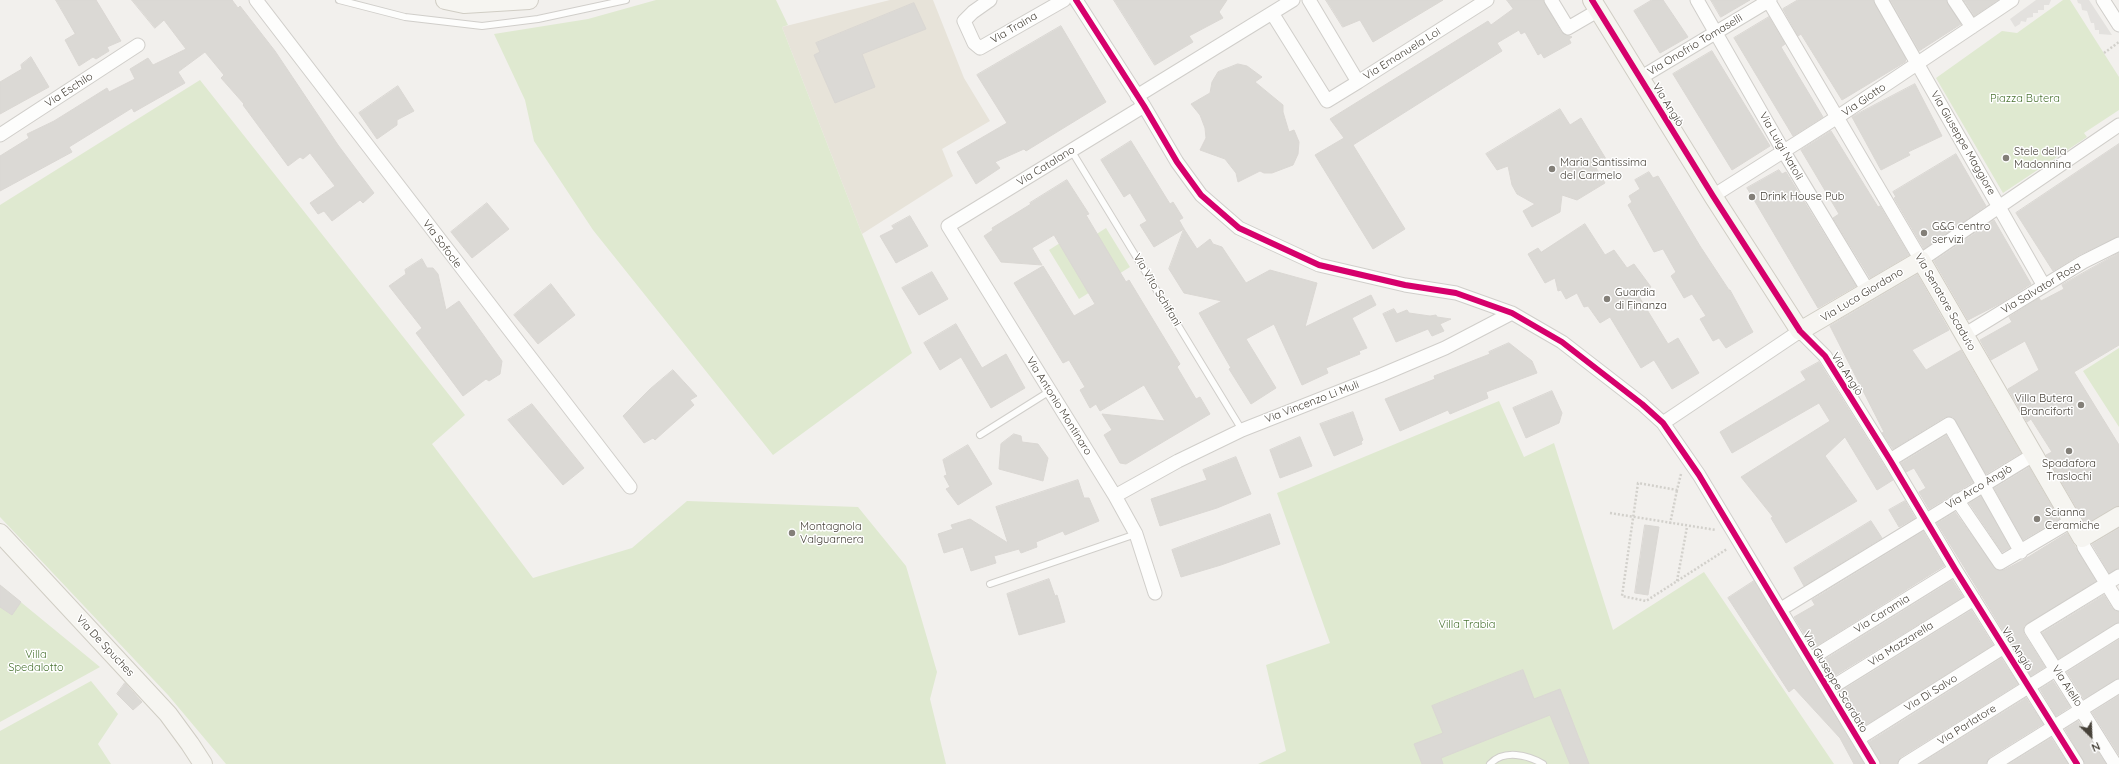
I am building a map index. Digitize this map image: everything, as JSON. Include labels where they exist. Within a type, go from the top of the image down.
[{"type":"street","name":"Via Sofocle","points":[[256,0],[630,488]]},
{"type":"street","points":[[445,0],[464,4],[529,0]]},
{"type":"street","name":"Via Traina","points":[[990,0],[973,12],[964,21],[974,43],[980,48],[1064,0]]},
{"type":"street","name":"Via Giuseppe Scordato","points":[[1076,0],[1141,101],[1177,162],[1201,195],[1239,228],[1319,265],[1405,285],[1456,293],[1512,313],[1562,342],[1642,404],[1663,423],[1730,526],[1874,764]]},
{"type":"street","name":"Via Catalano","points":[[948,226],[1071,150],[1141,101],[1293,0]]},
{"type":"street","name":"Via Emanuela Loi","points":[[1309,0],[1358,82],[1487,0]]},
{"type":"street","points":[[1551,0],[1568,28],[1595,5]]},
{"type":"street","name":"Via Luigi Natoli","points":[[1698,0],[1784,152],[1868,291]]},
{"type":"street","name":"Via Onofrio Tomaselli","points":[[1640,78],[1769,0]]},
{"type":"street","name":"Via Senatore Scaduto","points":[[1769,0],[1836,118],[1921,260],[2082,538],[2084,547],[2119,604]]},
{"type":"street","name":"Via Giuseppe Maggiore","points":[[1881,0],[2044,286]]},
{"type":"street","points":[[1954,0],[1972,27]]},
{"type":"street","name":"Via Giotto","points":[[1713,196],[1836,118],[2012,0]]},
{"type":"street","points":[[2102,0],[2119,25]]},
{"type":"street","name":"Via Angiò","points":[[1595,5],[1713,196],[1800,331],[1825,356],[1890,460],[1974,600],[2077,764]]},
{"type":"street","points":[[1272,13],[1327,101],[1358,82]]},
{"type":"street","name":"Via Eschilo","points":[[0,134],[138,45]]},
{"type":"street","name":"Via Luca Giordano","points":[[1663,423],[1800,331],[1921,260],[2119,125]]},
{"type":"street","name":"Via Antonio Montinaro","points":[[948,226],[1115,496],[1136,534],[1155,593]]},
{"type":"street","name":"Via Salvator Rosa","points":[[1964,335],[2083,262],[2119,244]]},
{"type":"street","name":"Via Vincenzo Li Muli","points":[[1115,496],[1178,461],[1242,430],[1437,351],[1512,313]]},
{"type":"street","points":[[1890,460],[1949,424],[2021,552]]},
{"type":"street","name":"Via Arco Angiò","points":[[1925,520],[2033,455]]},
{"type":"street","points":[[1957,500],[2000,563],[2072,521]]},
{"type":"street","points":[[2082,538],[2119,516]]},
{"type":"street","points":[[1781,609],[1925,520]]},
{"type":"street","name":"Via De Spuches","points":[[0,533],[168,714],[203,764]]},
{"type":"street","name":"Via Caramia","points":[[1810,659],[1955,569]]},
{"type":"street","points":[[2107,584],[2119,576]]},
{"type":"street","name":"Via Aiello","points":[[2107,584],[2031,630],[2081,709],[2114,755]]},
{"type":"street","name":"Via Mazzarella","points":[[1829,689],[1974,600]]},
{"type":"street","name":"Via Parlatore","points":[[1905,764],[2119,630]]},
{"type":"street","name":"Via Di Salvo","points":[[1858,739],[2004,647]]},
{"type":"street","points":[[1994,764],[2119,686]]},
{"type":"lane","points":[[339,0],[405,17],[482,26],[538,19],[626,0]]},
{"type":"lane","name":"Via Vito Schifani","points":[[1071,150],[1242,430]]},
{"type":"lane","points":[[980,435],[1050,391]]},
{"type":"lane","points":[[990,584],[1136,534]]},
{"type":"lane","points":[[1490,764],[1511,755],[1530,757],[1543,764]]},
{"type":"path","points":[[2104,53],[2119,42]]},
{"type":"path","points":[[1670,524],[1682,468],[1690,463]]},
{"type":"path","points":[[1677,490],[1638,483],[1622,596],[1646,601],[1739,542]]},
{"type":"path","points":[[1610,514],[1721,531],[1730,526]]},
{"type":"path","points":[[1678,581],[1687,527]]},
{"type":"shaded area","points":[[890,0],[933,0],[964,78],[990,121],[942,149],[953,176],[862,234],[782,27]]},
{"type":"shaded area","points":[[2036,0],[2051,0],[2049,5],[2044,5],[2044,10],[2038,10],[2038,13],[2033,13],[2033,17],[2027,18],[2026,22],[2021,21],[2020,24],[2015,27],[2010,19]]},
{"type":"shaded area","points":[[2077,0],[2089,0],[2112,35],[2099,34],[2099,30],[2095,30],[2094,23],[2091,23],[2087,11],[2082,10],[2081,4],[2078,3]]},
{"type":"green space","points":[[656,0],[776,0],[788,25],[782,27],[862,234],[912,353],[773,455],[593,230],[534,141],[525,100],[494,34],[588,19]]},
{"type":"green space","name":"Piazza Butera","points":[[2063,0],[2070,0],[2119,77],[2119,110],[2084,133],[2087,137],[2003,193],[1936,78],[2002,31],[2017,33]]},
{"type":"green space","points":[[200,80],[465,415],[432,444],[533,578],[632,548],[687,501],[858,507],[906,566],[937,672],[930,699],[946,764],[226,764],[168,695],[0,517],[0,205]]},
{"type":"green space","points":[[1106,228],[1130,267],[1079,299],[1049,250],[1074,234],[1081,244]]},
{"type":"green space","points":[[2119,348],[2119,427],[2083,371]]},
{"type":"green space","name":"Villa Trabia","points":[[1499,401],[1524,457],[1554,443],[1613,630],[1704,572],[1834,764],[1258,764],[1286,751],[1266,665],[1330,643],[1277,493]]},
{"type":"green space","name":"Villa Spedalotto","points":[[0,585],[100,667],[0,722]]},
{"type":"green space","points":[[91,681],[118,714],[98,744],[111,764],[0,764],[0,731]]},
{"type":"building","points":[[56,0],[96,0],[121,41],[107,47],[109,51],[96,59],[93,57],[79,66],[65,40],[75,34]]},
{"type":"building","points":[[132,0],[232,0],[238,8],[240,6],[275,51],[338,145],[374,193],[363,203],[360,200],[332,221],[324,211],[318,214],[310,203],[335,186],[310,153],[303,159],[300,157],[288,166],[243,105],[244,104],[221,78],[224,75],[205,52],[178,72],[185,83],[134,112],[132,108],[69,147],[72,152],[0,191],[0,156],[29,138],[27,134],[54,121],[107,88],[109,92],[135,79],[130,69],[148,58],[153,65],[186,49],[164,20],[155,28]]},
{"type":"building","points":[[1114,0],[1227,0],[1219,12],[1223,18],[1189,36],[1193,42],[1155,65]]},
{"type":"building","points":[[1326,0],[1443,0],[1373,42],[1360,20],[1343,27]]},
{"type":"building","points":[[1507,0],[1543,0],[1561,32],[1572,37],[1569,39],[1571,43],[1544,58],[1541,53],[1538,55],[1525,32],[1521,34],[1519,30],[1497,43],[1502,51],[1353,145],[1405,229],[1373,249],[1315,155],[1344,138],[1330,119],[1488,21],[1491,25],[1513,9]]},
{"type":"building","points":[[1652,0],[1663,0],[1688,37],[1660,53],[1634,11]]},
{"type":"building","points":[[1711,0],[1750,0],[1721,17]]},
{"type":"building","points":[[1798,0],[1873,0],[1906,59],[1905,62],[1842,100],[1801,34],[1798,36],[1783,9]]},
{"type":"building","points":[[1890,0],[1946,0],[1961,24],[1919,51]]},
{"type":"building","points":[[1964,0],[1998,0],[1974,16]]},
{"type":"building","points":[[914,3],[926,29],[862,54],[875,87],[835,103],[814,55],[820,52],[816,43]]},
{"type":"building","points":[[1769,17],[1785,44],[1781,47],[1823,117],[1793,136],[1734,38]]},
{"type":"building","points":[[1061,26],[1106,102],[1026,151],[1024,149],[995,162],[1000,168],[976,184],[957,152],[1007,123],[977,75]]},
{"type":"building","points":[[1712,51],[1770,146],[1732,170],[1673,74]]},
{"type":"building","points":[[31,57],[49,87],[0,114],[0,82],[22,69],[21,65]]},
{"type":"building","points":[[1238,64],[1247,66],[1262,77],[1255,82],[1283,105],[1283,112],[1289,132],[1294,130],[1299,142],[1298,154],[1293,165],[1272,173],[1264,173],[1260,171],[1238,182],[1236,173],[1225,159],[1200,150],[1206,138],[1205,128],[1200,115],[1191,104],[1210,93],[1212,82],[1218,72]]},
{"type":"building","points":[[1915,84],[1942,136],[1908,152],[1910,155],[1881,170],[1852,117]]},
{"type":"building","points":[[398,86],[414,111],[397,120],[397,125],[377,139],[359,113]]},
{"type":"building","name":"Maria Santissima del Carmelo","points":[[1560,109],[1570,125],[1581,118],[1606,159],[1595,166],[1605,183],[1577,200],[1562,195],[1560,212],[1532,227],[1523,211],[1535,204],[1517,194],[1512,185],[1508,166],[1497,170],[1486,154]]},
{"type":"building","points":[[1831,131],[1878,207],[1880,206],[1909,255],[1870,278],[1833,218],[1839,214],[1801,150]]},
{"type":"building","points":[[1131,141],[1170,204],[1173,202],[1183,218],[1179,220],[1184,229],[1154,247],[1140,225],[1147,221],[1130,193],[1124,197],[1101,160]]},
{"type":"building","points":[[2119,144],[2119,236],[2079,255],[2053,271],[2016,213]]},
{"type":"building","points":[[1956,154],[1986,206],[1924,249],[1894,198],[1896,197],[1893,192]]},
{"type":"building","points":[[1779,170],[1782,174],[1786,172],[1856,286],[1818,308],[1747,188]]},
{"type":"building","points":[[1649,172],[1653,178],[1658,176],[1700,246],[1730,290],[1753,332],[1726,348],[1719,338],[1713,341],[1700,319],[1706,316],[1692,294],[1684,298],[1671,276],[1676,272],[1663,249],[1654,252],[1628,205],[1632,202],[1629,196],[1640,189],[1635,180]]},
{"type":"building","points":[[1067,180],[1089,214],[1086,215],[1126,282],[1129,280],[1180,364],[1177,367],[1196,399],[1200,397],[1210,414],[1126,464],[1120,463],[1104,435],[1112,430],[1102,414],[1165,421],[1144,385],[1100,411],[1096,404],[1090,408],[1080,390],[1085,387],[1069,360],[1063,363],[1014,283],[1043,266],[1074,316],[1095,304],[1054,235],[1032,248],[1042,265],[1001,262],[984,236],[993,230],[992,228]]},
{"type":"building","points":[[487,203],[509,229],[472,258],[451,232]]},
{"type":"building","points":[[910,216],[928,246],[896,263],[880,236],[894,229],[892,226]]},
{"type":"building","points":[[1994,220],[2031,284],[2001,303],[1968,320],[1934,261]]},
{"type":"building","points":[[1585,224],[1605,255],[1614,250],[1627,268],[1634,264],[1651,287],[1638,295],[1668,344],[1678,338],[1699,373],[1672,389],[1654,360],[1641,368],[1610,317],[1600,323],[1588,306],[1584,307],[1577,293],[1566,299],[1561,290],[1558,291],[1555,278],[1545,283],[1528,254],[1538,248],[1541,252]]},
{"type":"building","points":[[1184,229],[1197,249],[1210,239],[1213,244],[1222,247],[1246,283],[1270,270],[1317,283],[1305,327],[1371,295],[1376,305],[1352,318],[1367,348],[1359,351],[1360,354],[1326,368],[1328,373],[1302,385],[1274,324],[1246,339],[1276,388],[1251,404],[1229,369],[1231,368],[1199,313],[1222,301],[1184,293],[1169,269]]},
{"type":"building","points":[[2119,253],[2119,345],[2074,372],[2119,445],[2119,506],[2086,524],[2046,455],[2052,452],[2031,419],[2027,422],[2008,389],[2039,370],[2025,341],[1991,360],[1980,340],[2012,322],[2009,317],[2039,298],[2041,301],[2064,289],[2062,285]]},
{"type":"building","points":[[422,259],[427,268],[433,268],[438,274],[446,310],[459,301],[502,361],[500,374],[489,381],[486,379],[463,396],[416,333],[422,328],[389,286],[406,274],[405,270]]},
{"type":"building","points":[[932,272],[948,299],[919,315],[902,288]]},
{"type":"building","points":[[1917,274],[1949,330],[1912,350],[1926,370],[1961,350],[2021,453],[1986,474],[1953,417],[1945,417],[1893,449],[1882,433],[1884,432],[1830,326]]},
{"type":"building","points":[[551,284],[575,315],[538,344],[514,315]]},
{"type":"building","points":[[1394,309],[1397,314],[1407,310],[1409,313],[1430,316],[1436,315],[1437,317],[1451,319],[1440,324],[1444,331],[1432,336],[1428,329],[1396,342],[1383,314]]},
{"type":"building","points":[[956,324],[982,368],[1006,354],[1025,388],[991,408],[961,357],[940,370],[924,343]]},
{"type":"building","points":[[1509,343],[1532,361],[1537,373],[1486,392],[1488,398],[1450,414],[1448,410],[1400,431],[1385,399],[1435,379],[1434,376],[1490,354],[1489,352]]},
{"type":"building","points":[[1819,362],[1893,480],[1877,490],[1845,437],[1825,456],[1857,501],[1786,543],[1771,518],[1773,517],[1741,477],[1830,421],[1819,403],[1732,453],[1720,432],[1806,380],[1801,372]]},
{"type":"building","points":[[673,370],[697,396],[690,400],[694,405],[655,440],[653,438],[644,443],[623,416],[650,389]]},
{"type":"building","points":[[1552,391],[1562,413],[1559,423],[1526,438],[1513,408]]},
{"type":"building","points":[[532,404],[584,468],[563,485],[508,420]]},
{"type":"building","points":[[1353,412],[1363,440],[1361,442],[1362,444],[1334,456],[1320,424]]},
{"type":"building","points":[[1014,434],[1021,436],[1022,442],[1038,444],[1048,458],[1043,481],[999,469],[1001,444]]},
{"type":"building","points":[[1946,435],[1973,482],[1929,509],[1919,492],[1926,488],[1914,468],[1906,472],[1901,463]]},
{"type":"building","points":[[1300,437],[1312,466],[1280,478],[1270,450]]},
{"type":"building","points":[[968,445],[992,484],[958,505],[946,489],[950,487],[944,476],[947,475],[943,460]]},
{"type":"building","points":[[1236,457],[1251,494],[1217,508],[1160,526],[1151,499],[1207,480],[1203,470]]},
{"type":"building","points":[[2029,467],[2059,519],[2023,540],[1994,488]]},
{"type":"building","points":[[1078,480],[1084,498],[1089,498],[1099,521],[1065,535],[1063,531],[1036,542],[1037,547],[1021,553],[1019,549],[994,556],[996,563],[971,571],[963,547],[944,553],[938,534],[953,529],[951,525],[970,519],[1008,543],[996,507]]},
{"type":"building","points":[[1981,496],[2010,548],[2002,552],[1969,503]]},
{"type":"building","points":[[1905,501],[1915,518],[1899,527],[1889,510]]},
{"type":"building","points":[[1955,512],[1997,570],[2004,570],[2025,559],[2067,533],[2096,581],[2024,626],[2024,634],[2045,667],[2031,676],[1937,523]]},
{"type":"building","points":[[1270,514],[1280,544],[1221,565],[1181,577],[1172,550]]},
{"type":"building","points":[[1871,521],[1882,538],[1804,586],[1794,568]]},
{"type":"building","points":[[1645,525],[1659,527],[1648,595],[1635,593]]},
{"type":"building","points":[[2119,528],[2119,568],[2109,573],[2092,544]]},
{"type":"building","points":[[1923,531],[1944,566],[1813,648],[1794,617],[1815,605],[1812,600]]},
{"type":"building","points":[[1049,579],[1055,596],[1057,595],[1065,622],[1019,635],[1007,594]]},
{"type":"building","points":[[1952,580],[1963,597],[1831,678],[1821,662]]},
{"type":"building","points":[[1754,581],[1864,764],[1854,764],[1840,738],[1794,688],[1789,692],[1728,598]]},
{"type":"building","points":[[0,585],[21,602],[12,615],[0,607]]},
{"type":"building","points":[[2104,595],[2112,608],[2119,612],[2119,622],[2058,659],[2042,633]]},
{"type":"building","points":[[1971,610],[1993,645],[1861,728],[1839,692]]},
{"type":"building","points":[[2119,639],[2119,678],[2084,699],[2067,672]]},
{"type":"building","points":[[2001,658],[2018,684],[1901,757],[1897,764],[1881,764],[1869,742]]},
{"type":"building","points":[[1523,670],[1534,699],[1560,689],[1589,764],[1570,764],[1550,715],[1441,758],[1443,764],[1422,764],[1414,744],[1443,733],[1432,706]]},
{"type":"building","points":[[2053,681],[2070,707],[2056,716],[2040,689]]},
{"type":"building","points":[[125,683],[142,702],[133,710],[117,694]]},
{"type":"building","points":[[2119,695],[2119,755],[2092,712]]},
{"type":"building","points":[[2026,698],[2043,724],[1990,757],[1986,764],[1920,764]]},
{"type":"building","points":[[2078,721],[2106,764],[2085,764],[2065,729]]},
{"type":"building","points":[[2051,738],[2068,764],[2009,764]]},
{"type":"cycle path","points":[[1076,0],[1144,106],[1177,162],[1201,195],[1239,228],[1319,265],[1405,285],[1456,293],[1512,313],[1562,342],[1642,404],[1663,423],[1699,475],[1873,764]]},
{"type":"cycle path","points":[[1592,0],[1713,196],[1800,331],[1825,356],[1890,460],[1955,569],[2077,764]]},
{"type":"place","name":"Stele della Madonnina","points":[[2006,158]]},
{"type":"place","name":"Maria Santissima del Carmelo","points":[[1552,169]]},
{"type":"place","name":"Drink House Pub","points":[[1752,197]]},
{"type":"place","name":"G&G centro servizi","points":[[1924,233]]},
{"type":"place","name":"Guardia di Finanza","points":[[1607,299]]},
{"type":"place","name":"Villa Butera Branciforti","points":[[2081,405]]},
{"type":"place","name":"Spadafora Traslochi","points":[[2069,451]]},
{"type":"place","name":"Scianna Ceramiche","points":[[2037,519]]},
{"type":"place","name":"Montagnola Valguarnera","points":[[792,533]]}]
